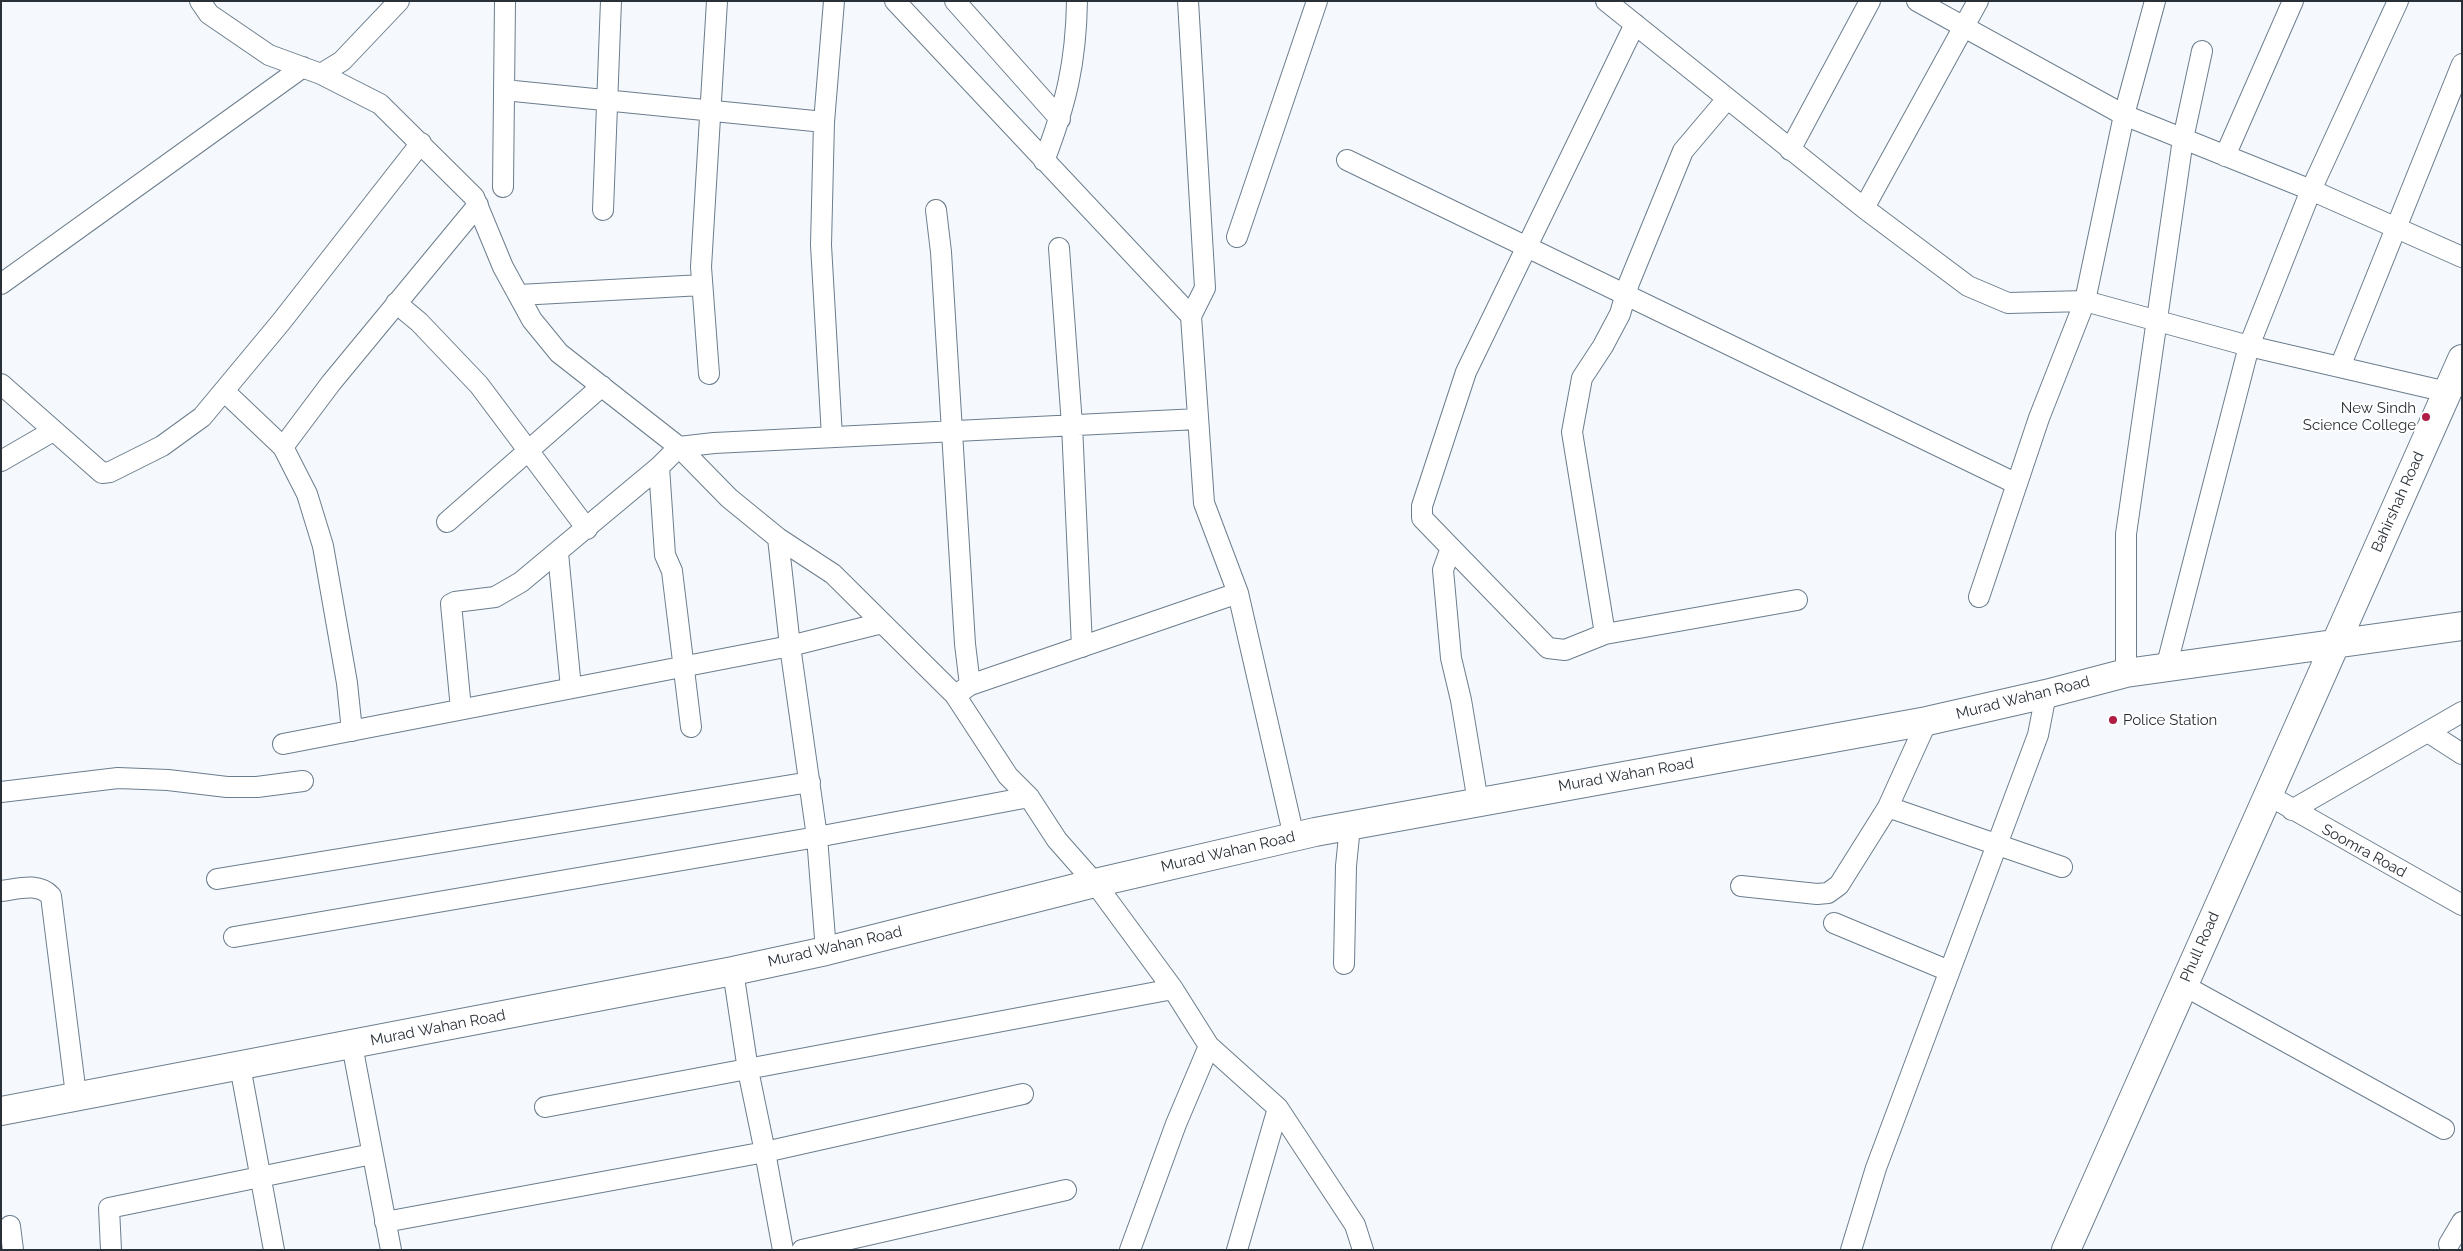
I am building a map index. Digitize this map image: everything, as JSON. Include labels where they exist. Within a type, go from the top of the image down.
[{"type":"street","points":[[200,1],[209,14],[269,55],[312,71],[380,104],[474,197],[503,267],[532,320],[559,353],[679,447],[729,498],[778,538],[833,574],[882,622],[962,690],[1008,776],[1029,798],[1057,840],[1095,883],[1173,989],[1209,1046],[1278,1108],[1355,1225],[1363,1250]]},
{"type":"street","points":[[1,284],[312,71],[342,60],[399,1]]},
{"type":"street","points":[[503,187],[505,1]]},
{"type":"street","points":[[603,210],[611,1]]},
{"type":"street","points":[[709,374],[701,267],[706,219],[709,110],[717,1]]},
{"type":"street","points":[[832,437],[820,245],[824,122],[834,1]]},
{"type":"street","points":[[895,1],[1191,316]]},
{"type":"street","points":[[955,1],[1060,119]]},
{"type":"street","points":[[1044,161],[1067,96],[1074,56],[1077,1]]},
{"type":"street","points":[[1188,1],[1205,288],[1191,316],[1204,503],[1238,593],[1294,837]]},
{"type":"street","points":[[1237,237],[1317,1]]},
{"type":"street","points":[[1606,1],[1790,150],[1968,286],[2008,303],[2085,301],[2250,346],[2447,392]]},
{"type":"street","points":[[1790,150],[1870,1]]},
{"type":"street","points":[[1917,1],[2124,115],[2311,190],[2462,257]]},
{"type":"street","points":[[1864,208],[1978,1]]},
{"type":"street","points":[[1978,597],[2038,418],[2085,301],[2124,115],[2154,1]]},
{"type":"street","points":[[2225,156],[2293,1]]},
{"type":"street","points":[[2166,668],[2250,346],[2311,190],[2398,1]]},
{"type":"street","points":[[1635,24],[1528,248],[1466,372],[1422,506],[1422,518],[1548,648],[1566,650],[1605,634],[1797,600]]},
{"type":"street","points":[[2126,673],[2126,534],[2182,139],[2202,50]]},
{"type":"street","points":[[2340,367],[2462,64]]},
{"type":"street","points":[[504,90],[824,122]]},
{"type":"street","points":[[1605,634],[1572,432],[1582,378],[1620,314],[1625,296],[1683,151],[1727,99]]},
{"type":"street","points":[[1,384],[102,473],[110,472],[162,446],[202,417],[280,322],[421,143]]},
{"type":"street","points":[[1347,160],[2017,484]]},
{"type":"street","points":[[283,447],[396,303],[478,204]]},
{"type":"street","points":[[936,210],[941,252],[950,431],[965,644],[962,690]]},
{"type":"street","points":[[1059,248],[1072,425],[1082,647]]},
{"type":"street","points":[[519,295],[702,285]]},
{"type":"street","points":[[396,303],[419,322],[479,385],[586,528]]},
{"type":"street","name":"Bahirshah Road","points":[[2335,645],[2462,359]]},
{"type":"street","points":[[447,522],[602,386]]},
{"type":"street","points":[[224,391],[283,447],[307,494],[323,546],[347,683],[352,731]]},
{"type":"street","points":[[461,709],[450,604],[494,597],[521,582],[659,467],[679,447],[832,437],[1198,419]]},
{"type":"street","points":[[1,461],[53,431]]},
{"type":"street","points":[[659,467],[665,555],[672,571],[691,727]]},
{"type":"street","points":[[778,538],[790,646],[817,837],[826,951]]},
{"type":"street","points":[[1451,548],[1443,570],[1451,658],[1478,802]]},
{"type":"street","points":[[558,552],[571,688]]},
{"type":"street","points":[[962,690],[1238,593]]},
{"type":"street","points":[[283,744],[790,646],[882,622]]},
{"type":"street","name":"Murad Wahan Road","points":[[1,1111],[76,1095],[352,1045],[733,971],[826,951],[1095,883],[1294,837],[1927,721],[2046,694],[2126,673],[2462,626]]},
{"type":"street","name":"Phull Road","points":[[2066,1250],[2335,645]]},
{"type":"street","points":[[1851,1250],[1876,1168],[2038,735],[2046,694]]},
{"type":"street","points":[[2292,810],[2462,712]]},
{"type":"street","points":[[1741,886],[1817,894],[1828,893],[1839,885],[1888,807],[1927,721]]},
{"type":"street","points":[[2428,732],[2462,754]]},
{"type":"street","points":[[1,792],[118,778],[168,780],[227,787],[256,787],[303,781]]},
{"type":"street","points":[[217,879],[810,782]]},
{"type":"street","name":"Soomra Road","points":[[2268,795],[2462,905]]},
{"type":"street","points":[[234,937],[817,837],[1029,798]]},
{"type":"street","points":[[1888,807],[2062,867]]},
{"type":"street","points":[[1344,964],[1346,866],[1350,826]]},
{"type":"street","points":[[1,891],[35,887],[46,890],[51,896],[76,1095]]},
{"type":"street","points":[[1834,923],[1949,971]]},
{"type":"street","points":[[733,971],[748,1070],[783,1250]]},
{"type":"street","points":[[2183,985],[2444,1129]]},
{"type":"street","points":[[545,1107],[1173,989]]},
{"type":"street","points":[[352,1045],[391,1250]]},
{"type":"street","points":[[1130,1250],[1176,1124],[1209,1046]]},
{"type":"street","points":[[240,1066],[274,1250]]},
{"type":"street","points":[[385,1222],[765,1152],[1023,1094]]},
{"type":"street","points":[[1237,1250],[1278,1108]]},
{"type":"street","points":[[111,1250],[109,1208],[372,1154]]},
{"type":"street","points":[[802,1250],[1066,1190]]},
{"type":"street","points":[[2450,1248],[2462,1222]]},
{"type":"street","points":[[1346,1250],[1355,1225]]},
{"type":"street","points":[[10,1226],[13,1250]]},
{"type":"place","name":"New Sindh Science College","points":[[2426,417]]},
{"type":"place","name":"Police Station","points":[[2113,720]]}]
